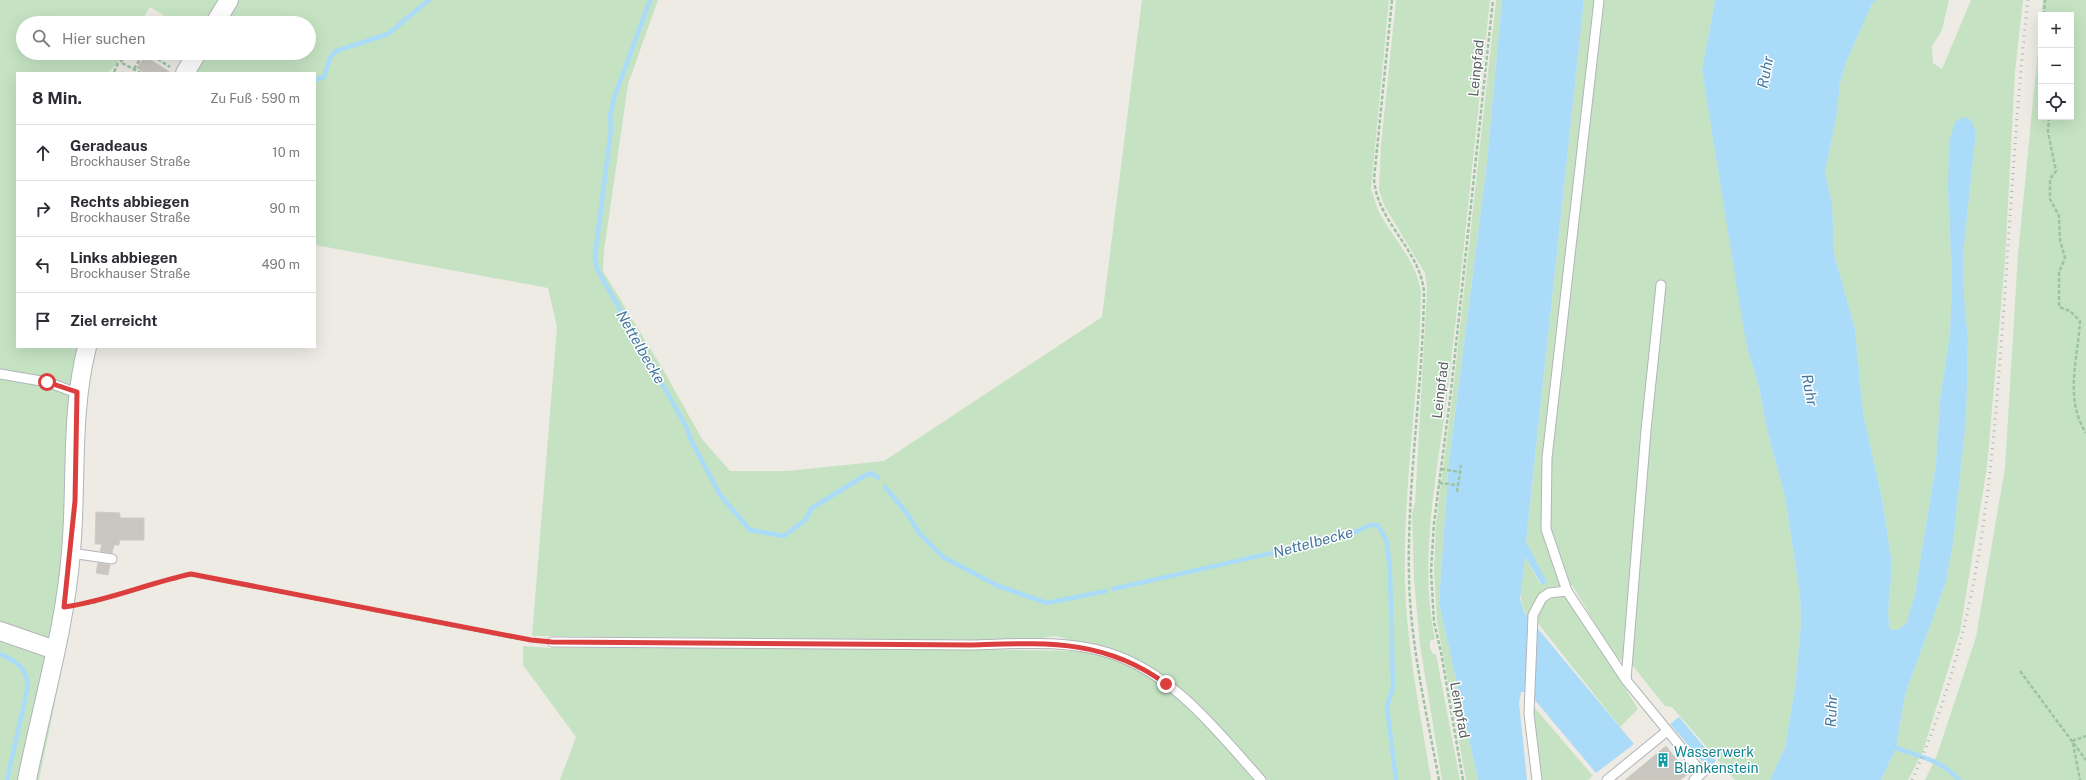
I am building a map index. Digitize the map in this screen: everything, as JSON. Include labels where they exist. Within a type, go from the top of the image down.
[{"type":"street","points":[[219,16],[229,0]]},
{"type":"street","points":[[179,71],[190,60]]},
{"type":"street","points":[[27,780],[55,650],[71,606],[71,553],[75,501],[77,392],[87,348]]},
{"type":"street","points":[[0,631],[55,650]]},
{"type":"lane","points":[[1599,0],[1547,458],[1546,529],[1567,591],[1626,680],[1702,773],[1694,780]]},
{"type":"lane","points":[[1626,680],[1645,438],[1661,285]]},
{"type":"lane","points":[[0,374],[47,382],[77,392]]},
{"type":"lane","points":[[71,553],[112,559]]},
{"type":"lane","points":[[1537,780],[1529,706],[1533,615],[1542,598],[1549,593],[1567,591]]},
{"type":"lane","points":[[552,642],[971,645],[1039,643],[1081,647],[1108,653],[1127,660],[1147,670],[1166,684],[1222,736],[1261,780]]},
{"type":"lane","points":[[1607,780],[1667,731]]},
{"type":"path","points":[[1392,0],[1374,179],[1375,190],[1381,208],[1418,266],[1424,291],[1410,513],[1409,580],[1416,645],[1438,780]]},
{"type":"path","name":"Leinpfad","points":[[1463,780],[1432,609],[1431,571],[1439,483],[1493,0]]},
{"type":"path","points":[[2044,12],[2045,0]]},
{"type":"path","points":[[114,72],[121,60]]},
{"type":"path","points":[[134,69],[140,60]]},
{"type":"path","points":[[160,60],[179,71]]},
{"type":"path","points":[[122,63],[139,72]]},
{"type":"path","points":[[2049,120],[2048,132],[2056,171],[2050,180],[2050,199],[2059,216],[2060,240],[2065,258],[2059,272],[2059,307],[2070,311],[2080,321],[2073,373],[2073,399],[2081,424],[2086,433]]},
{"type":"path","points":[[1458,492],[1461,465]]},
{"type":"path","points":[[1441,469],[1460,472]]},
{"type":"path","points":[[1439,483],[1458,485]]},
{"type":"path","points":[[71,606],[93,603],[172,578],[191,574],[518,639],[552,642]]},
{"type":"path","points":[[2020,670],[2086,760]]},
{"type":"path","points":[[2072,741],[2086,736]]},
{"type":"path","points":[[2072,741],[2080,780]]},
{"type":"green space","points":[[0,0],[218,0],[208,16],[165,16],[150,7],[144,16],[16,16],[16,60],[119,60],[109,72],[16,72],[16,348],[80,348],[61,593],[50,643],[0,627]]},
{"type":"green space","points":[[233,0],[658,0],[628,84],[604,251],[603,271],[664,371],[702,439],[730,471],[787,471],[884,461],[1102,317],[1142,0],[1389,0],[1371,189],[1378,210],[1414,269],[1421,292],[1418,363],[1409,471],[1405,543],[1405,579],[1411,654],[1431,780],[1268,780],[1186,695],[1168,679],[1147,665],[1128,656],[1056,636],[1001,641],[532,636],[557,327],[548,288],[316,245],[316,72],[194,72],[200,60],[316,60],[316,16],[224,16]]},
{"type":"green space","points":[[1396,0],[1490,0],[1454,332],[1429,541],[1428,574],[1430,607],[1435,639],[1430,641],[1430,648],[1433,654],[1436,654],[1460,780],[1442,780],[1420,645],[1414,580],[1412,513],[1415,503],[1427,289],[1425,273],[1385,207],[1379,190],[1381,145]]},
{"type":"green space","points":[[1496,0],[1502,0],[1486,172],[1449,461],[1439,603],[1478,780],[1466,780],[1437,622],[1434,570],[1436,522],[1453,391]]},
{"type":"green space","points":[[1584,0],[1715,0],[1702,70],[1748,351],[1759,387],[1768,434],[1785,496],[1800,596],[1801,624],[1795,688],[1785,747],[1770,780],[1735,780],[1672,707],[1665,706],[1632,665],[1616,658],[1572,585],[1547,589],[1539,595],[1528,617],[1522,604],[1521,588],[1525,557],[1541,585],[1526,543]]},
{"type":"green space","points":[[1876,0],[1949,0],[1942,30],[1932,46],[1933,63],[1942,69],[1971,0],[2023,0],[2015,72],[2005,260],[1987,467],[1960,631],[1923,751],[1908,780],[1881,780],[1896,748],[1905,695],[1946,582],[1953,544],[1966,419],[1968,341],[1964,296],[1963,255],[1976,132],[1948,190],[1952,278],[1950,334],[1940,399],[1936,463],[1915,594],[1906,624],[1897,630],[1890,629],[1888,614],[1892,564],[1882,498],[1863,413],[1855,329],[1834,253],[1832,203],[1825,172],[1836,119],[1840,83],[1846,62],[1872,4]]},
{"type":"green space","points":[[2043,0],[2086,0],[2086,780],[1925,780],[1937,755],[1976,637],[2005,468],[2018,254],[2038,51],[2038,120],[2074,120],[2074,12],[2042,12]]},
{"type":"green space","points":[[1556,597],[1568,597],[1638,709],[1620,727],[1537,622],[1542,606]]},
{"type":"green space","points":[[68,630],[70,630],[39,780],[33,780]]},
{"type":"green space","points":[[0,637],[47,654],[18,780],[0,780]]},
{"type":"green space","points":[[523,646],[550,648],[801,647],[1080,651],[1128,664],[1147,674],[1164,686],[1213,731],[1256,780],[560,780],[576,737],[523,665]]},
{"type":"green space","points":[[1534,707],[1593,776],[1588,780],[1539,780],[1531,711]]},
{"type":"water","points":[[1502,0],[1584,0],[1526,542],[1547,582],[1542,585],[1525,557],[1520,599],[1524,612],[1634,744],[1596,773],[1534,699],[1525,692],[1521,692],[1519,703],[1527,780],[1478,780],[1439,603],[1449,461],[1486,172]]},
{"type":"water","name":"Ruhr","points":[[1715,0],[1876,0],[1872,4],[1846,62],[1840,83],[1836,119],[1825,172],[1832,203],[1834,253],[1855,329],[1863,413],[1882,498],[1892,564],[1888,614],[1890,629],[1897,630],[1906,624],[1915,594],[1936,463],[1940,399],[1950,334],[1952,278],[1948,190],[1949,142],[1955,122],[1964,117],[1971,120],[1976,132],[1963,255],[1964,296],[1968,341],[1966,419],[1953,544],[1946,582],[1905,695],[1896,748],[1881,780],[1770,780],[1785,747],[1795,688],[1801,624],[1800,596],[1785,496],[1768,434],[1759,387],[1748,351],[1743,325],[1702,70]]},
{"type":"water","points":[[1679,717],[1716,761],[1708,768],[1670,724]]},
{"type":"building","points":[[142,60],[151,60],[169,72],[143,72],[137,68]]},
{"type":"building","points":[[96,512],[120,513],[120,518],[144,518],[144,540],[120,540],[119,545],[114,545],[112,553],[100,551],[102,544],[95,544]]},
{"type":"building","points":[[98,563],[110,565],[108,575],[96,573]]},
{"type":"building","name":"Wasserwerk Blankenstein","points":[[1666,746],[1688,774],[1680,780],[1625,780]]},
{"type":"waterway","points":[[316,80],[324,77],[330,58],[336,51],[388,34],[429,0]]},
{"type":"waterway","name":"Nettelbecke","points":[[650,0],[614,98],[610,116],[611,129],[595,256],[597,269],[687,428],[690,438],[720,495],[750,530],[784,536],[805,520],[812,508],[864,476],[871,473],[878,478]]},
{"type":"waterway","name":"Nettelbecke","points":[[885,487],[906,512],[920,534],[943,557],[998,586],[1047,603],[1106,591]]},
{"type":"waterway","name":"Nettelbecke","points":[[1113,589],[1347,536],[1370,525],[1378,525],[1387,542],[1390,572],[1393,687],[1387,707],[1396,780]]},
{"type":"waterway","points":[[0,654],[11,659],[23,670],[28,686],[7,780]]},
{"type":"waterway","points":[[1896,748],[1930,760],[1946,768],[1959,780]]},
{"type":"railway","points":[[1912,780],[1934,727],[1951,674],[1965,621],[1985,513],[1997,402],[2016,129],[2028,0]]},
{"type":"place","name":"Wasserwerk Blankenstein","points":[[1663,760]]},
{"type":"route","points":[[47,382],[77,392],[75,501],[71,553],[64,607],[93,603],[172,578],[191,574],[518,639],[552,642],[800,642],[971,645],[1039,643],[1081,647],[1108,653],[1147,670],[1166,684]]}]
